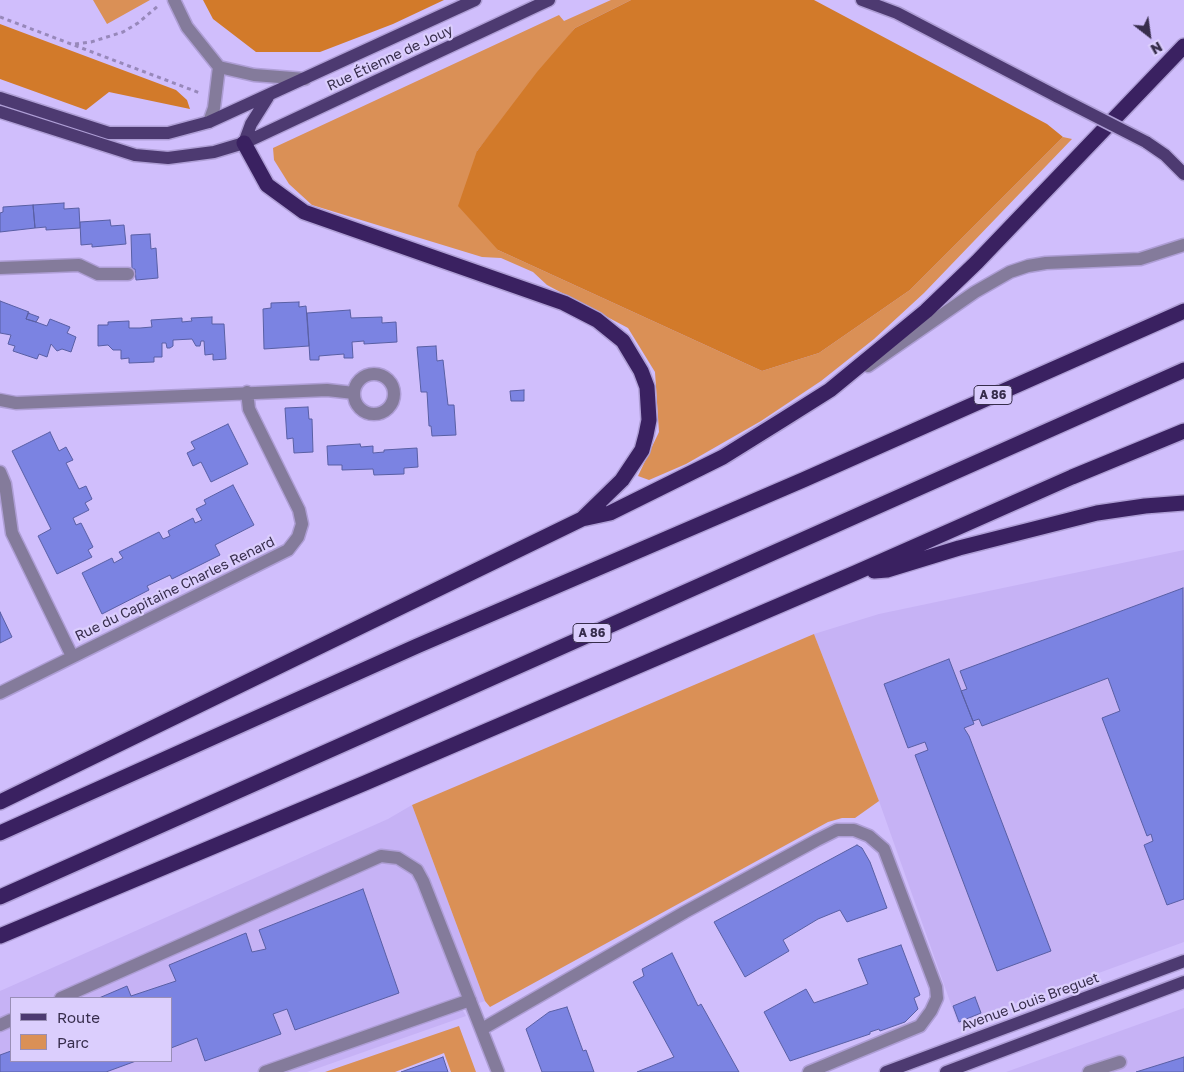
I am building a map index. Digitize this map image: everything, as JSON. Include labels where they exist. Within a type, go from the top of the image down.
[{"type":"highway","points":[[0,802],[582,519],[610,513],[723,457],[830,390],[884,348],[977,262],[1184,46]]},
{"type":"highway","points":[[244,143],[267,185],[304,212],[564,303],[612,329],[623,341],[641,371],[647,387],[649,420],[646,436],[642,450],[622,480],[582,519]]},
{"type":"highway","name":"A 86","points":[[0,833],[417,646],[803,480],[1184,311]]},
{"type":"highway","name":"A 86","points":[[0,896],[1184,370]]},
{"type":"highway","points":[[0,936],[855,574],[1072,477],[1184,431]]},
{"type":"highway","points":[[855,574],[887,570],[959,548],[1097,513],[1144,506],[1184,503]]},
{"type":"main road","name":"Rue Étienne de Jouy","points":[[0,98],[109,133],[168,133],[209,122],[268,97],[476,0]]},
{"type":"main road","name":"Rue Étienne de Jouy","points":[[0,112],[135,155],[168,158],[214,152],[244,143],[549,0]]},
{"type":"main road","points":[[862,0],[897,13],[1146,142],[1165,154],[1184,174]]},
{"type":"main road","points":[[882,0],[897,13]]},
{"type":"main road","points":[[244,143],[251,124],[268,97]]},
{"type":"main road","name":"Avenue Louis Breguet","points":[[886,1072],[1184,961]]},
{"type":"main road","points":[[946,1072],[1184,982]]},
{"type":"street","points":[[174,0],[187,27],[220,67],[254,75],[305,79]]},
{"type":"street","points":[[209,122],[217,91],[220,67]]},
{"type":"street","points":[[830,390],[901,345],[975,292],[1010,272],[1046,263],[1140,259],[1184,245]]},
{"type":"street","points":[[0,268],[79,265],[98,274],[128,274]]},
{"type":"street","points":[[0,400],[16,403],[327,390],[354,393]]},
{"type":"street","name":"Rue du Capitaine Charles Renard","points":[[0,693],[288,550],[298,537],[302,524],[299,510],[249,409],[246,392]]},
{"type":"street","points":[[0,472],[6,484],[12,533],[72,656]]},
{"type":"street","points":[[482,1029],[686,912],[817,840],[837,830],[854,830],[869,836],[884,849],[936,987],[937,998],[931,1011],[920,1026],[809,1072]]},
{"type":"street","points":[[63,997],[381,856],[398,858],[417,870],[423,881],[498,1072]]},
{"type":"street","points":[[265,1072],[470,1000]]},
{"type":"street","points":[[1088,1072],[1120,1062]]},
{"type":"path","points":[[72,44],[91,42],[123,32],[138,23],[163,0]]},
{"type":"path","points":[[0,16],[200,93],[217,91]]},
{"type":"shaded area","points":[[203,0],[444,0],[393,24],[320,52],[256,52],[213,19]]},
{"type":"shaded area","points":[[631,0],[814,0],[1047,124],[1063,137],[910,290],[819,353],[762,371],[498,250],[458,206],[477,151],[537,72],[575,28]]},
{"type":"shaded area","points":[[0,24],[176,90],[187,100],[190,109],[109,92],[86,110],[0,79]]},
{"type":"shaded area","points":[[1184,550],[1184,942],[958,1024],[879,801],[814,634],[879,614]]},
{"type":"shaded area","points":[[412,805],[485,1001],[462,1009],[466,1016],[307,1072],[0,1072],[0,991],[388,819]]},
{"type":"shaded area","points":[[1184,1008],[1184,1072],[1006,1072]]},
{"type":"green space","points":[[93,0],[150,0],[107,24]]},
{"type":"green space","points":[[611,0],[631,0],[575,28],[477,151],[498,250],[762,371],[819,353],[910,290],[1063,137],[1072,139],[924,293],[874,339],[821,381],[761,421],[686,464],[649,480],[638,476],[659,432],[655,372],[628,328],[547,285],[533,272],[501,258],[482,257],[312,205],[289,184],[274,160],[273,148],[559,15],[564,21]]},
{"type":"green space","points":[[814,634],[879,801],[855,818],[842,818],[828,822],[490,1007],[485,1001],[412,805]]},
{"type":"green space","points":[[459,1026],[476,1072],[451,1072],[444,1053],[395,1072],[325,1072]]},
{"type":"building","points":[[64,203],[64,209],[79,208],[80,228],[46,230],[46,227],[35,228],[33,205]]},
{"type":"building","points":[[33,205],[35,228],[0,232],[0,213],[3,212],[3,207]]},
{"type":"building","points":[[110,220],[111,226],[124,225],[126,244],[92,247],[92,244],[81,245],[80,222]]},
{"type":"building","points":[[150,234],[151,249],[156,248],[158,278],[136,280],[135,269],[132,269],[131,235]]},
{"type":"building","points":[[0,301],[29,312],[26,319],[47,326],[50,319],[70,327],[67,333],[76,337],[71,352],[62,349],[57,351],[51,344],[47,357],[39,354],[37,359],[13,351],[15,346],[8,344],[11,335],[0,333]]},
{"type":"building","points":[[299,302],[299,307],[306,306],[309,346],[264,349],[263,309],[271,308],[271,303]]},
{"type":"building","points":[[350,310],[351,318],[382,317],[382,323],[396,322],[397,342],[364,344],[364,341],[352,342],[353,358],[344,358],[344,354],[319,356],[319,360],[310,360],[307,313]]},
{"type":"building","points":[[28,313],[39,317],[36,322],[26,319]]},
{"type":"building","points":[[212,317],[212,324],[224,324],[226,359],[213,360],[213,354],[205,355],[204,341],[201,341],[200,346],[196,346],[192,339],[173,340],[173,346],[170,348],[167,348],[166,343],[162,343],[162,357],[154,357],[154,362],[129,363],[129,358],[121,359],[121,350],[113,350],[108,345],[98,346],[98,325],[108,325],[108,322],[129,321],[129,328],[140,328],[152,327],[151,320],[182,318],[182,322],[192,321],[191,318]]},
{"type":"building","points":[[436,346],[437,361],[443,360],[448,405],[454,405],[456,435],[432,436],[431,426],[429,426],[427,392],[421,392],[417,347]]},
{"type":"building","points":[[524,390],[524,401],[511,401],[510,391]]},
{"type":"building","points":[[308,407],[309,419],[312,419],[313,452],[294,453],[293,438],[287,439],[285,408]]},
{"type":"building","points":[[228,424],[248,464],[211,482],[201,462],[193,466],[187,453],[195,449],[191,442]]},
{"type":"building","points":[[50,432],[59,451],[66,447],[73,460],[66,463],[79,489],[86,486],[92,499],[85,503],[89,510],[73,518],[76,525],[81,523],[93,547],[88,550],[92,557],[57,574],[38,536],[51,529],[12,451]]},
{"type":"building","points":[[360,444],[361,447],[373,446],[373,453],[384,452],[384,450],[417,448],[418,467],[404,468],[404,474],[374,475],[373,469],[342,470],[342,465],[328,465],[327,446]]},
{"type":"building","points":[[233,485],[254,525],[215,545],[220,555],[172,579],[170,575],[147,586],[149,590],[102,614],[82,573],[112,558],[114,563],[123,558],[119,552],[159,532],[163,539],[170,536],[168,531],[193,518],[195,523],[202,520],[196,509],[206,504],[204,500]]},
{"type":"building","points":[[1183,588],[1184,899],[1167,905],[1144,845],[1153,841],[1151,834],[1147,836],[1102,718],[1120,711],[1108,678],[982,726],[979,719],[973,721],[961,691],[967,689],[960,671]]},
{"type":"building","points":[[0,612],[12,637],[0,643]]},
{"type":"building","points":[[949,659],[974,724],[964,728],[969,736],[1051,951],[997,971],[915,755],[928,750],[925,742],[908,748],[884,684]]},
{"type":"building","points":[[857,845],[862,848],[870,862],[887,908],[847,922],[840,910],[818,919],[783,940],[789,951],[745,977],[714,922]]},
{"type":"building","points":[[363,889],[399,993],[295,1030],[287,1009],[273,1014],[281,1034],[205,1061],[197,1038],[172,1048],[172,997],[101,997],[127,986],[131,996],[176,981],[169,965],[246,933],[252,952],[266,949],[259,930]]},
{"type":"building","points":[[901,945],[920,995],[914,998],[918,1009],[905,1022],[880,1031],[879,1029],[870,1032],[870,1034],[790,1061],[764,1012],[806,989],[814,1003],[868,984],[858,959]]},
{"type":"building","points":[[672,953],[698,1006],[701,1004],[739,1072],[637,1072],[674,1057],[633,982],[644,976],[642,969]]},
{"type":"building","points":[[975,997],[981,1013],[959,1022],[953,1006]]},
{"type":"building","points":[[567,1007],[583,1051],[586,1050],[594,1072],[542,1072],[526,1029],[549,1012]]},
{"type":"building","points":[[10,1051],[10,1062],[133,1062],[106,1072],[0,1072],[0,1055]]},
{"type":"building","points":[[443,1057],[448,1072],[401,1072]]},
{"type":"building","points":[[1184,1057],[1184,1072],[1136,1072]]}]
